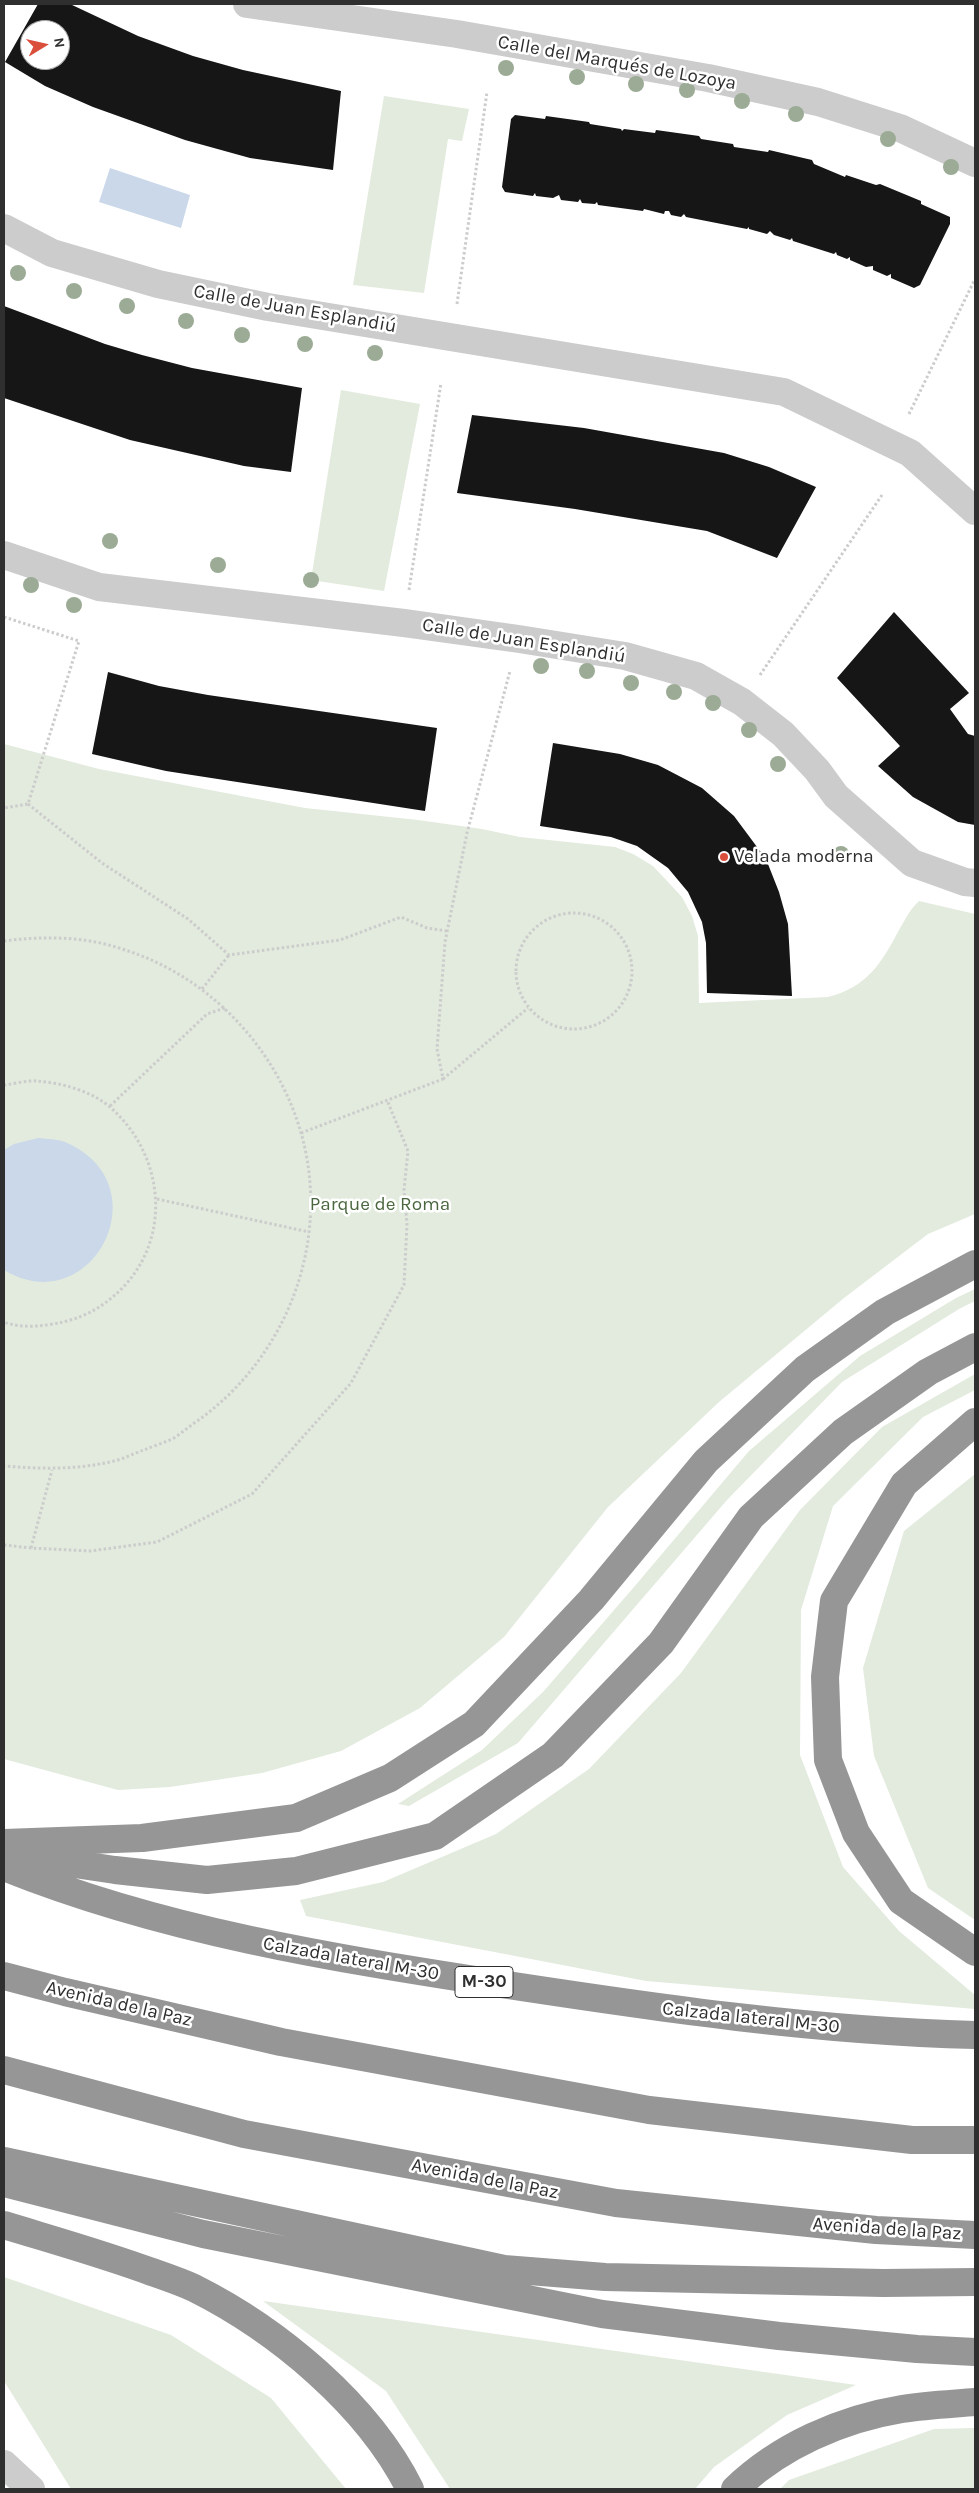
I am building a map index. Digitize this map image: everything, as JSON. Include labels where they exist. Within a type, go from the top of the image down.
[{"type":"highway","points":[[4,1842],[142,1838],[296,1818],[390,1778],[474,1724],[591,1600],[706,1461],[805,1369],[886,1312],[975,1264]]},
{"type":"highway","points":[[4,1853],[115,1870],[207,1880],[296,1871],[435,1836],[553,1755],[661,1643],[751,1516],[843,1432],[928,1372],[975,1348]]},
{"type":"highway","points":[[975,1422],[904,1484],[834,1601],[825,1677],[828,1760],[856,1833],[901,1901],[975,1952]]},
{"type":"highway","name":"Calzada lateral M-30","points":[[4,1867],[62,1890],[243,1940],[449,1976],[665,2010],[912,2033],[975,2035]]},
{"type":"highway","name":"Avenida de la Paz","points":[[4,1976],[281,2042],[649,2110],[912,2140],[975,2140]]},
{"type":"highway","points":[[912,2033],[975,2050]]},
{"type":"highway","name":"Avenida de la Paz","points":[[4,2070],[244,2134],[616,2203],[876,2230],[975,2235]]},
{"type":"highway","points":[[4,2161],[504,2269],[605,2277],[883,2283],[975,2282]]},
{"type":"highway","points":[[4,2183],[203,2234],[602,2314],[779,2336],[917,2349],[975,2352]]},
{"type":"highway","points":[[4,2225],[111,2257],[193,2288],[245,2317],[299,2357],[335,2391],[373,2431],[410,2489]]},
{"type":"highway","points":[[735,2489],[789,2447],[839,2426],[902,2409],[975,2402]]},
{"type":"street","name":"Calle del Marqués de Lozoya","points":[[248,4],[466,36],[708,78],[800,98],[900,128],[975,163]]},
{"type":"street","name":"Calle de Juan Esplandiú","points":[[4,228],[52,253],[158,284],[268,307],[784,392],[910,453],[975,511]]},
{"type":"street","name":"Calle de Juan Esplandiú","points":[[4,555],[99,588],[404,623],[519,639],[625,656],[696,676],[742,702],[783,734],[817,770],[836,796],[912,863],[965,882],[975,883]]},
{"type":"street","points":[[4,2464],[31,2489]]},
{"type":"path","points":[[457,306],[487,92]]},
{"type":"path","points":[[909,414],[975,279]]},
{"type":"path","points":[[404,623],[440,383]]},
{"type":"path","points":[[742,702],[882,495]]},
{"type":"path","points":[[4,617],[79,640],[28,804]]},
{"type":"path","points":[[443,1079],[437,1049],[447,931],[467,833],[519,639]]},
{"type":"path","points":[[4,808],[28,804],[102,863],[188,919],[229,955]]},
{"type":"path","points":[[580,912],[599,918],[615,929],[626,945],[632,964],[631,983],[624,1000],[612,1015],[596,1025],[578,1029],[560,1028],[542,1020],[528,1008],[518,990],[515,971],[518,952],[528,934],[542,921],[560,914],[580,912]]},
{"type":"path","points":[[202,989],[229,955],[340,940],[401,917],[427,928],[447,931]]},
{"type":"path","points":[[4,941],[33,938],[78,939],[122,948],[164,965],[202,989],[225,1008],[258,1045],[284,1087],[301,1133],[310,1182],[309,1232],[295,1294],[266,1352],[225,1400],[174,1438],[115,1461],[52,1470],[4,1466]]},
{"type":"path","points":[[110,1106],[207,1014],[225,1008]]},
{"type":"path","points":[[301,1133],[443,1079],[528,1008]]},
{"type":"path","points":[[4,1085],[36,1080],[75,1088],[110,1106],[134,1132],[150,1164],[157,1199],[153,1236],[138,1270],[113,1298],[81,1318],[46,1326],[4,1322]]},
{"type":"path","points":[[4,1545],[90,1550],[157,1542],[252,1494],[351,1384],[404,1285],[406,1224],[404,1190],[408,1151],[387,1100]]},
{"type":"path","points":[[157,1199],[309,1232]]},
{"type":"path","points":[[31,1548],[52,1470]]},
{"type":"green space","points":[[384,96],[469,109],[462,141],[448,139],[424,293],[353,285]]},
{"type":"green space","points":[[341,390],[420,404],[384,591],[311,580]]},
{"type":"green space","name":"Parque de Roma","points":[[4,744],[99,769],[305,808],[418,820],[482,829],[520,837],[615,847],[633,854],[653,866],[682,897],[692,916],[698,936],[699,1003],[828,997],[842,993],[863,980],[879,964],[910,911],[919,901],[975,914],[975,1214],[928,1234],[844,1298],[719,1402],[608,1507],[504,1637],[420,1708],[341,1751],[262,1773],[170,1787],[118,1790],[4,1759]]},
{"type":"green space","points":[[975,1289],[975,1301],[842,1382],[727,1500],[518,1743],[409,1806],[398,1804],[482,1750],[543,1692],[749,1451],[860,1356],[956,1298]]},
{"type":"green space","points":[[975,1374],[975,1390],[923,1417],[833,1506],[801,1610],[800,1755],[843,1867],[899,1931],[975,1995],[975,2009],[646,1981],[306,1916],[300,1900],[383,1882],[496,1834],[589,1769],[681,1673],[800,1510],[882,1427]]},
{"type":"green space","points":[[975,1474],[975,1920],[928,1888],[874,1756],[863,1668],[904,1531]]},
{"type":"green space","points":[[4,2277],[171,2335],[271,2398],[346,2489],[71,2489],[4,2381]]},
{"type":"green space","points":[[263,2301],[856,2385],[787,2415],[714,2467],[695,2489],[450,2489],[386,2391]]},
{"type":"green space","points":[[975,2428],[975,2489],[780,2489],[789,2480],[934,2429]]},
{"type":"water","points":[[110,168],[190,195],[181,228],[99,202]]},
{"type":"water","points":[[38,1138],[65,1142],[94,1162],[110,1187],[112,1215],[105,1242],[88,1264],[65,1278],[36,1281],[4,1270],[4,1150],[14,1144]]},
{"type":"building","points":[[38,4],[70,4],[138,36],[193,56],[243,70],[341,91],[333,170],[250,158],[185,140],[93,107],[45,86],[5,62],[20,36],[20,70],[70,70],[70,20],[29,20]]},
{"type":"building","points":[[515,115],[545,119],[546,116],[589,122],[590,124],[621,129],[622,131],[624,129],[655,133],[656,130],[699,136],[701,139],[733,144],[734,147],[768,152],[769,150],[812,160],[814,164],[845,177],[846,175],[876,185],[880,184],[921,201],[921,204],[950,217],[950,224],[920,285],[914,288],[891,278],[891,274],[887,276],[873,270],[873,266],[866,267],[850,260],[850,257],[847,259],[837,255],[836,252],[834,254],[793,241],[792,238],[790,240],[774,235],[770,231],[767,234],[749,229],[749,227],[747,229],[686,217],[684,214],[681,217],[671,215],[669,211],[665,211],[664,214],[644,209],[643,211],[598,205],[597,202],[595,204],[582,203],[580,199],[578,202],[561,200],[559,195],[553,198],[536,196],[535,193],[533,196],[505,192],[502,187],[511,119]]},
{"type":"building","points":[[4,306],[105,344],[142,355],[192,368],[302,388],[291,472],[244,466],[130,440],[4,398]]},
{"type":"building","points":[[472,415],[584,428],[724,453],[769,467],[816,487],[777,558],[707,531],[575,509],[457,493]]},
{"type":"building","points":[[894,612],[969,693],[950,709],[968,734],[975,736],[975,825],[958,822],[913,797],[878,766],[900,746],[837,678]]},
{"type":"building","points":[[108,672],[159,686],[208,695],[437,728],[425,811],[166,771],[92,754]]},
{"type":"building","points":[[553,743],[620,754],[658,765],[702,788],[734,816],[766,859],[779,892],[788,924],[792,996],[707,993],[706,943],[702,922],[688,892],[668,868],[637,846],[611,837],[540,826]]},
{"type":"place","name":"Velada moderna","points":[[724,857]]}]
